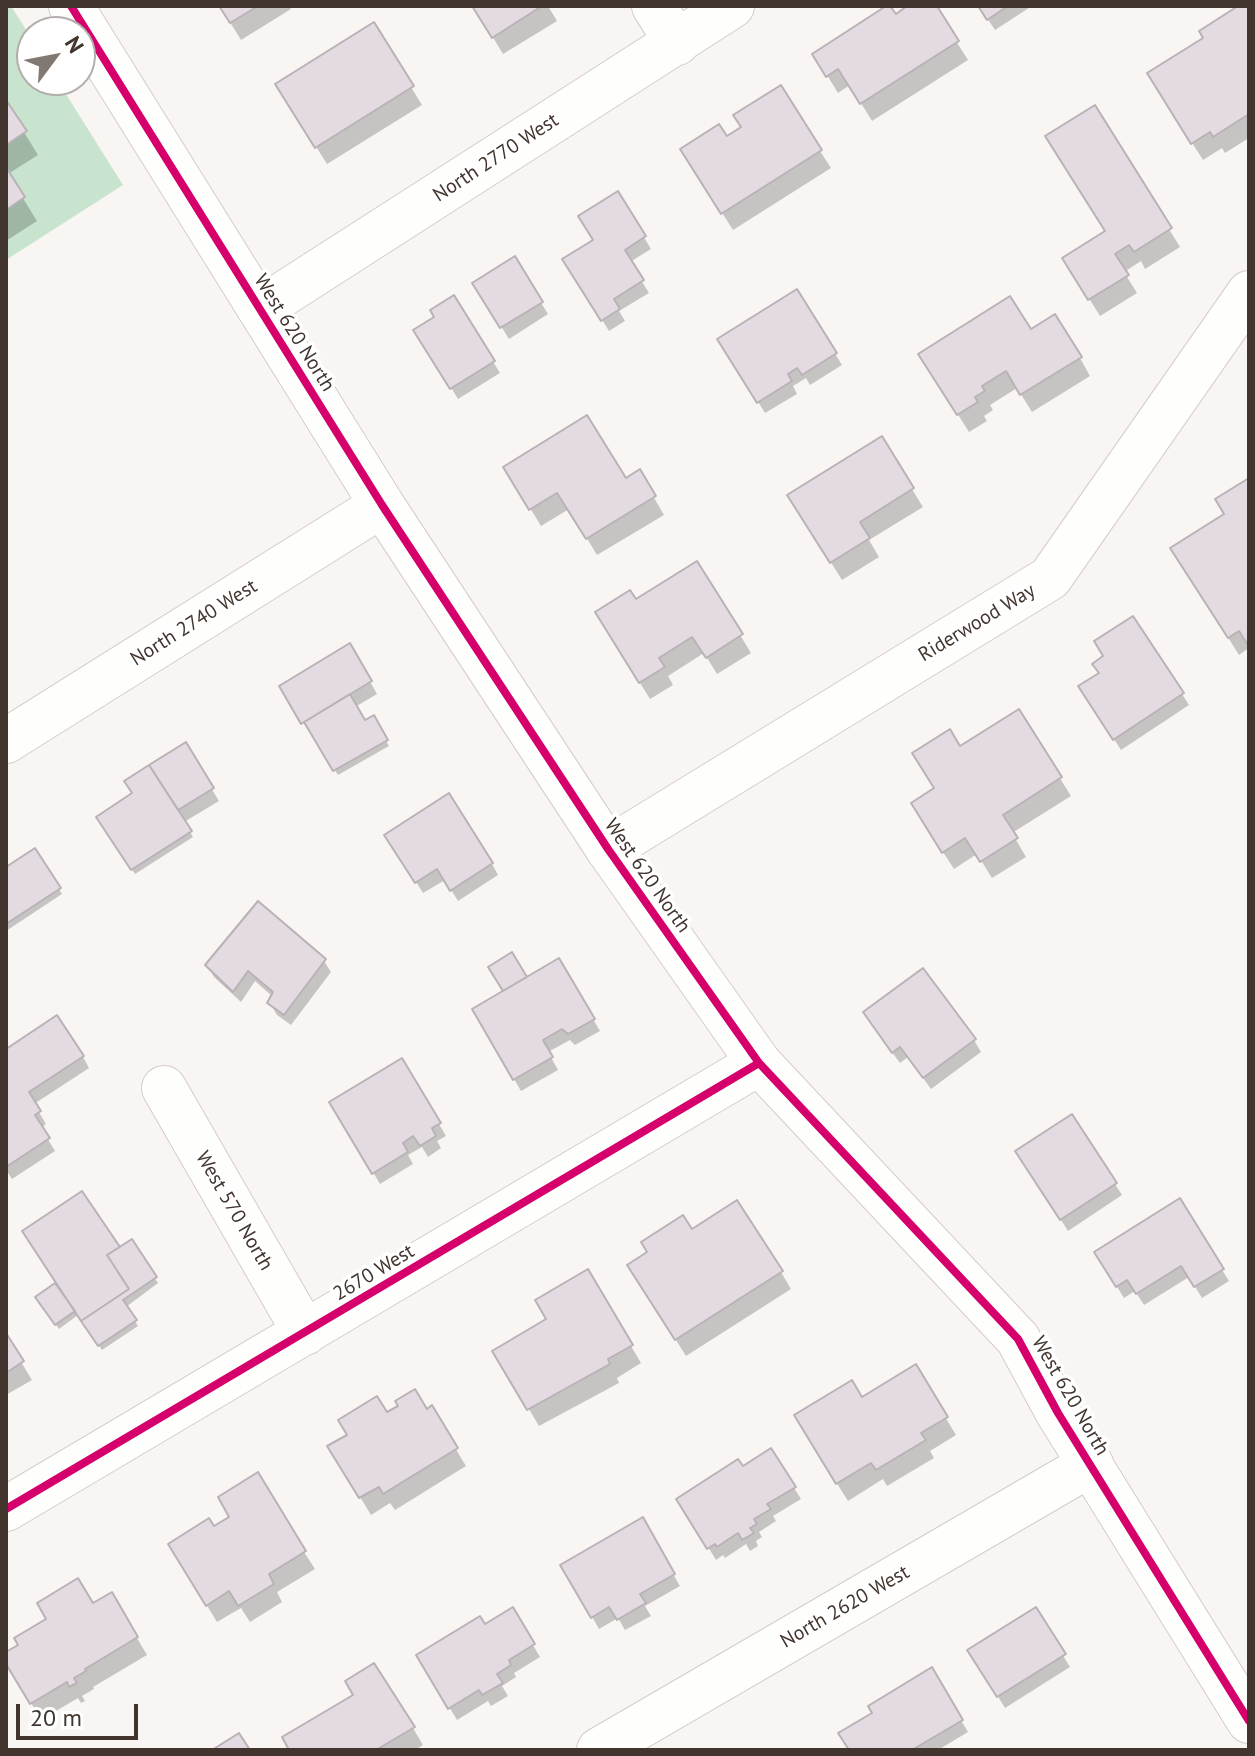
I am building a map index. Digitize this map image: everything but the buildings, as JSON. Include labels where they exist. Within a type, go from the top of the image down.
[{"type":"street","name":"West 620 North","points":[[71,6],[382,505],[608,849],[759,1063],[1018,1339],[1058,1413],[1249,1721]]},
{"type":"street","points":[[654,6],[677,43]]},
{"type":"street","name":"North 2770 West","points":[[260,309],[732,6]]},
{"type":"street","name":"Riderwood Way","points":[[608,849],[1050,578],[1249,293]]},
{"type":"street","name":"North 2740 West","points":[[6,741],[382,505]]},
{"type":"street","name":"2670 West","points":[[6,1509],[759,1063]]},
{"type":"street","name":"West 570 North","points":[[164,1088],[305,1333]]},
{"type":"street","name":"North 2620 West","points":[[599,1750],[1091,1464]]},
{"type":"green space","points":[[6,6],[11,6],[17,16],[16,96],[67,96],[123,185],[6,260]]},
{"type":"cycle path","points":[[71,6],[382,505],[608,849],[759,1063],[1018,1339],[1058,1413],[1249,1721]]},
{"type":"cycle path","points":[[6,1509],[759,1063]]}]
